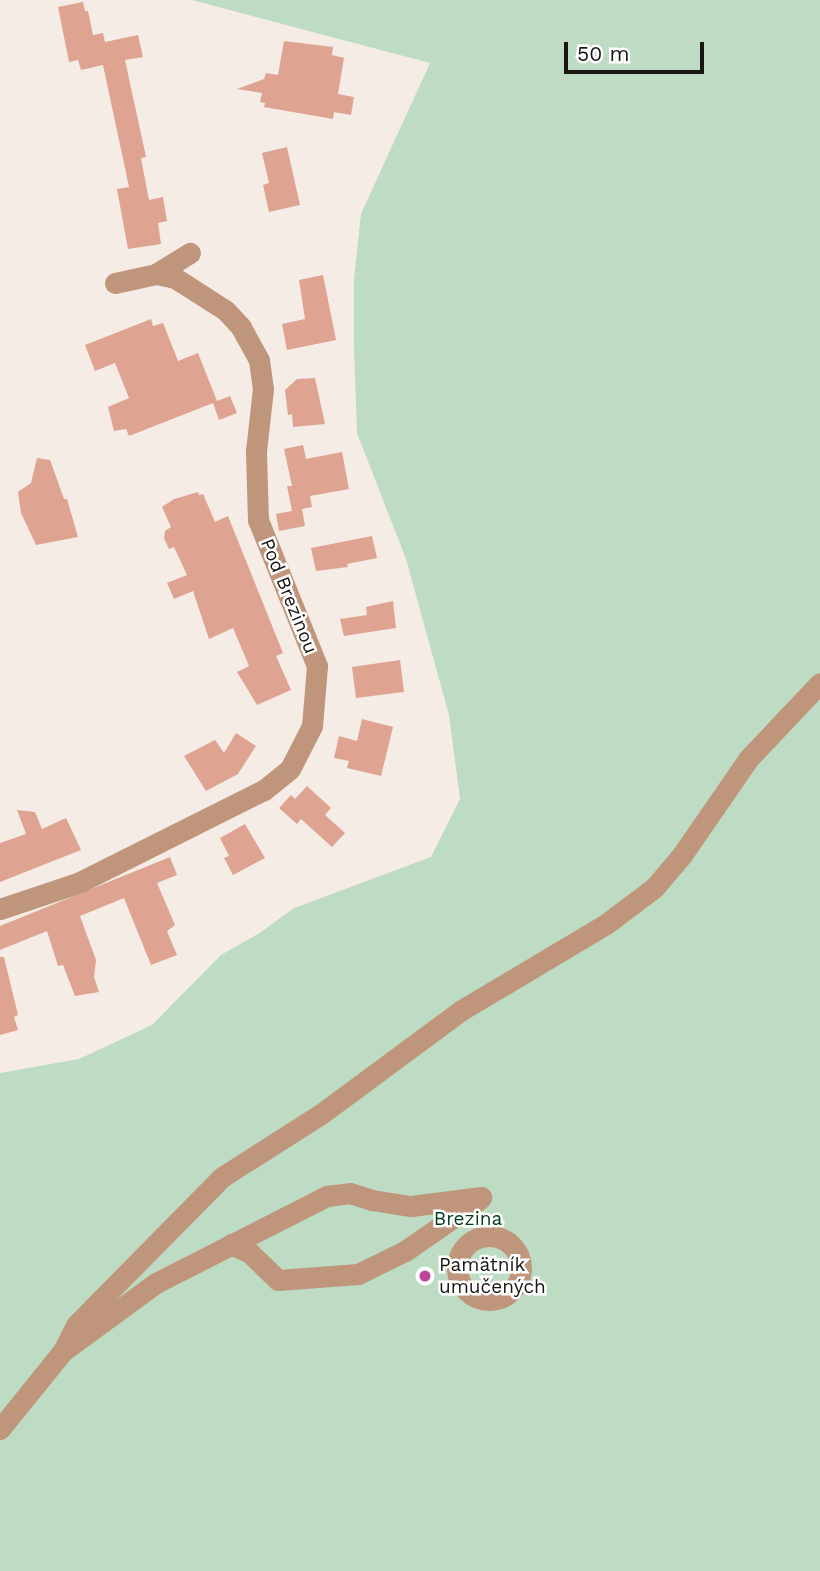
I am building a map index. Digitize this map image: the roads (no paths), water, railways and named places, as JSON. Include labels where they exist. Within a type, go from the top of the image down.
[{"type":"street","points":[[115,283],[156,274],[190,253]]},
{"type":"street","name":"Pod Brezinou","points":[[0,909],[80,882],[264,790],[290,769],[312,726],[317,666],[258,520],[257,451],[263,389],[259,360],[241,327],[212,294],[175,278],[156,274]]},
{"type":"street","points":[[0,1429],[63,1351],[77,1324],[222,1177],[321,1114],[460,1010],[606,924],[654,888],[682,855],[749,758],[820,683]]},
{"type":"street","points":[[63,1351],[156,1283],[231,1244],[327,1196],[350,1193],[372,1200],[411,1206],[481,1197],[425,1238],[383,1264],[358,1274],[278,1280],[250,1253],[231,1244]]},
{"type":"street","points":[[425,1238],[464,1248]]},
{"type":"place","name":"Pamätník umučených","points":[[425,1276]]},
{"type":"park label","name":"Brezina","points":[[468,1219]]}]
